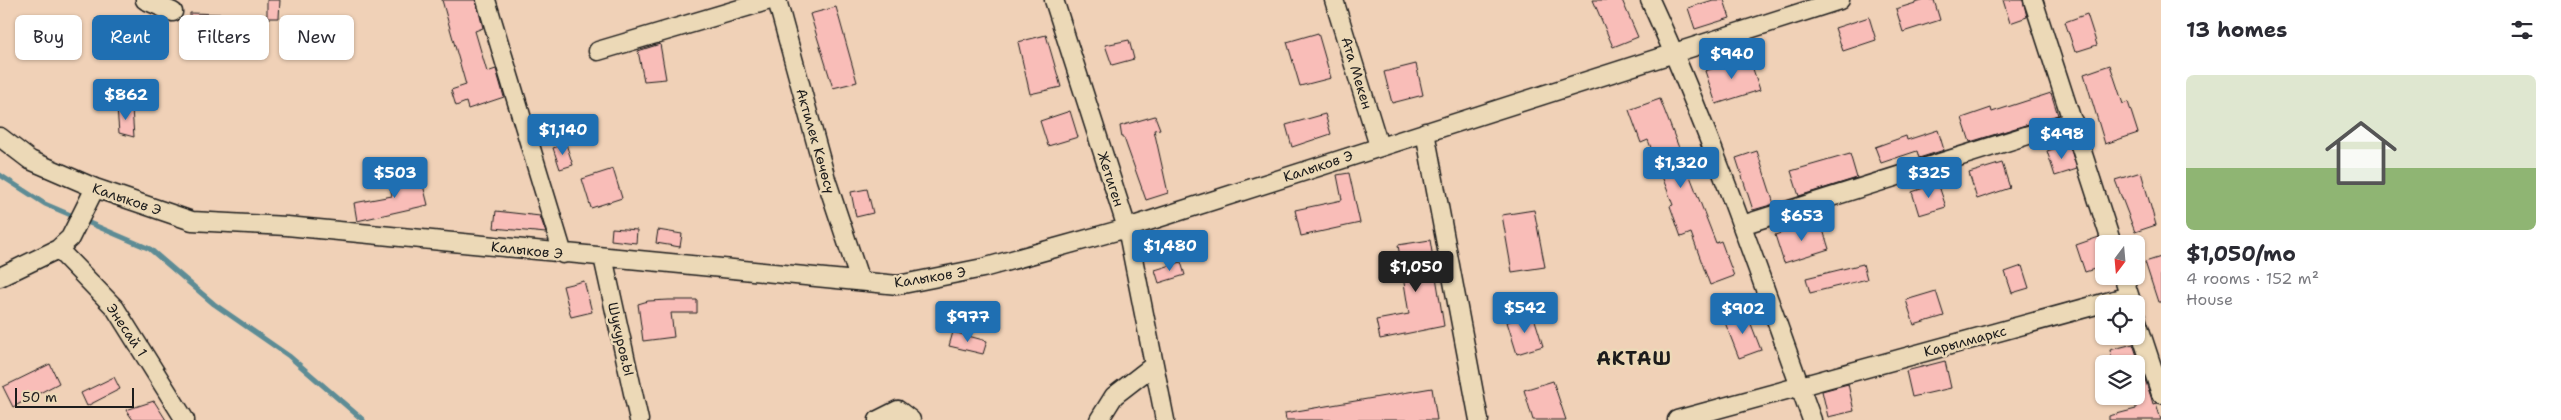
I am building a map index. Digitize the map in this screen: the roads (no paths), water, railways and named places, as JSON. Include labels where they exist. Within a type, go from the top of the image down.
[{"type":"street","points":[[145,0],[173,12]]},
{"type":"street","points":[[486,0],[562,254]]},
{"type":"street","points":[[598,51],[770,0]]},
{"type":"street","name":"Актилек Көчөсү","points":[[777,0],[826,179],[860,281]]},
{"type":"street","name":"Жетиген","points":[[1054,0],[1126,228],[1166,420]]},
{"type":"street","name":"Ата Мекен","points":[[1334,0],[1379,146]]},
{"type":"street","points":[[1650,0],[1674,51],[1742,225],[1812,420]]},
{"type":"street","name":"Калыков Э","points":[[0,136],[30,160],[93,194],[192,221],[287,226],[898,285],[983,268],[1126,228],[1674,51],[1840,0]]},
{"type":"street","points":[[2033,0],[2109,235]]},
{"type":"street","points":[[1742,225],[2073,121]]},
{"type":"street","points":[[1425,132],[1478,420]]},
{"type":"street","points":[[0,277],[64,244],[93,194]]},
{"type":"street","name":"Энесай 1","points":[[64,244],[115,308],[185,420]]},
{"type":"street","name":"Шукуров.Ы","points":[[603,257],[639,420]]},
{"type":"street","name":"Карылмаркс","points":[[1677,420],[2095,309]]},
{"type":"street","points":[[2145,345],[2161,394]]},
{"type":"street","points":[[1098,420],[1114,396],[1154,365]]},
{"type":"street","points":[[878,420],[898,410],[912,420]]},
{"type":"waterway","points":[[0,175],[45,204],[150,249],[214,304],[289,356],[363,420]]},
{"type":"district","name":"АКТАШ","points":[[1634,358]]}]
